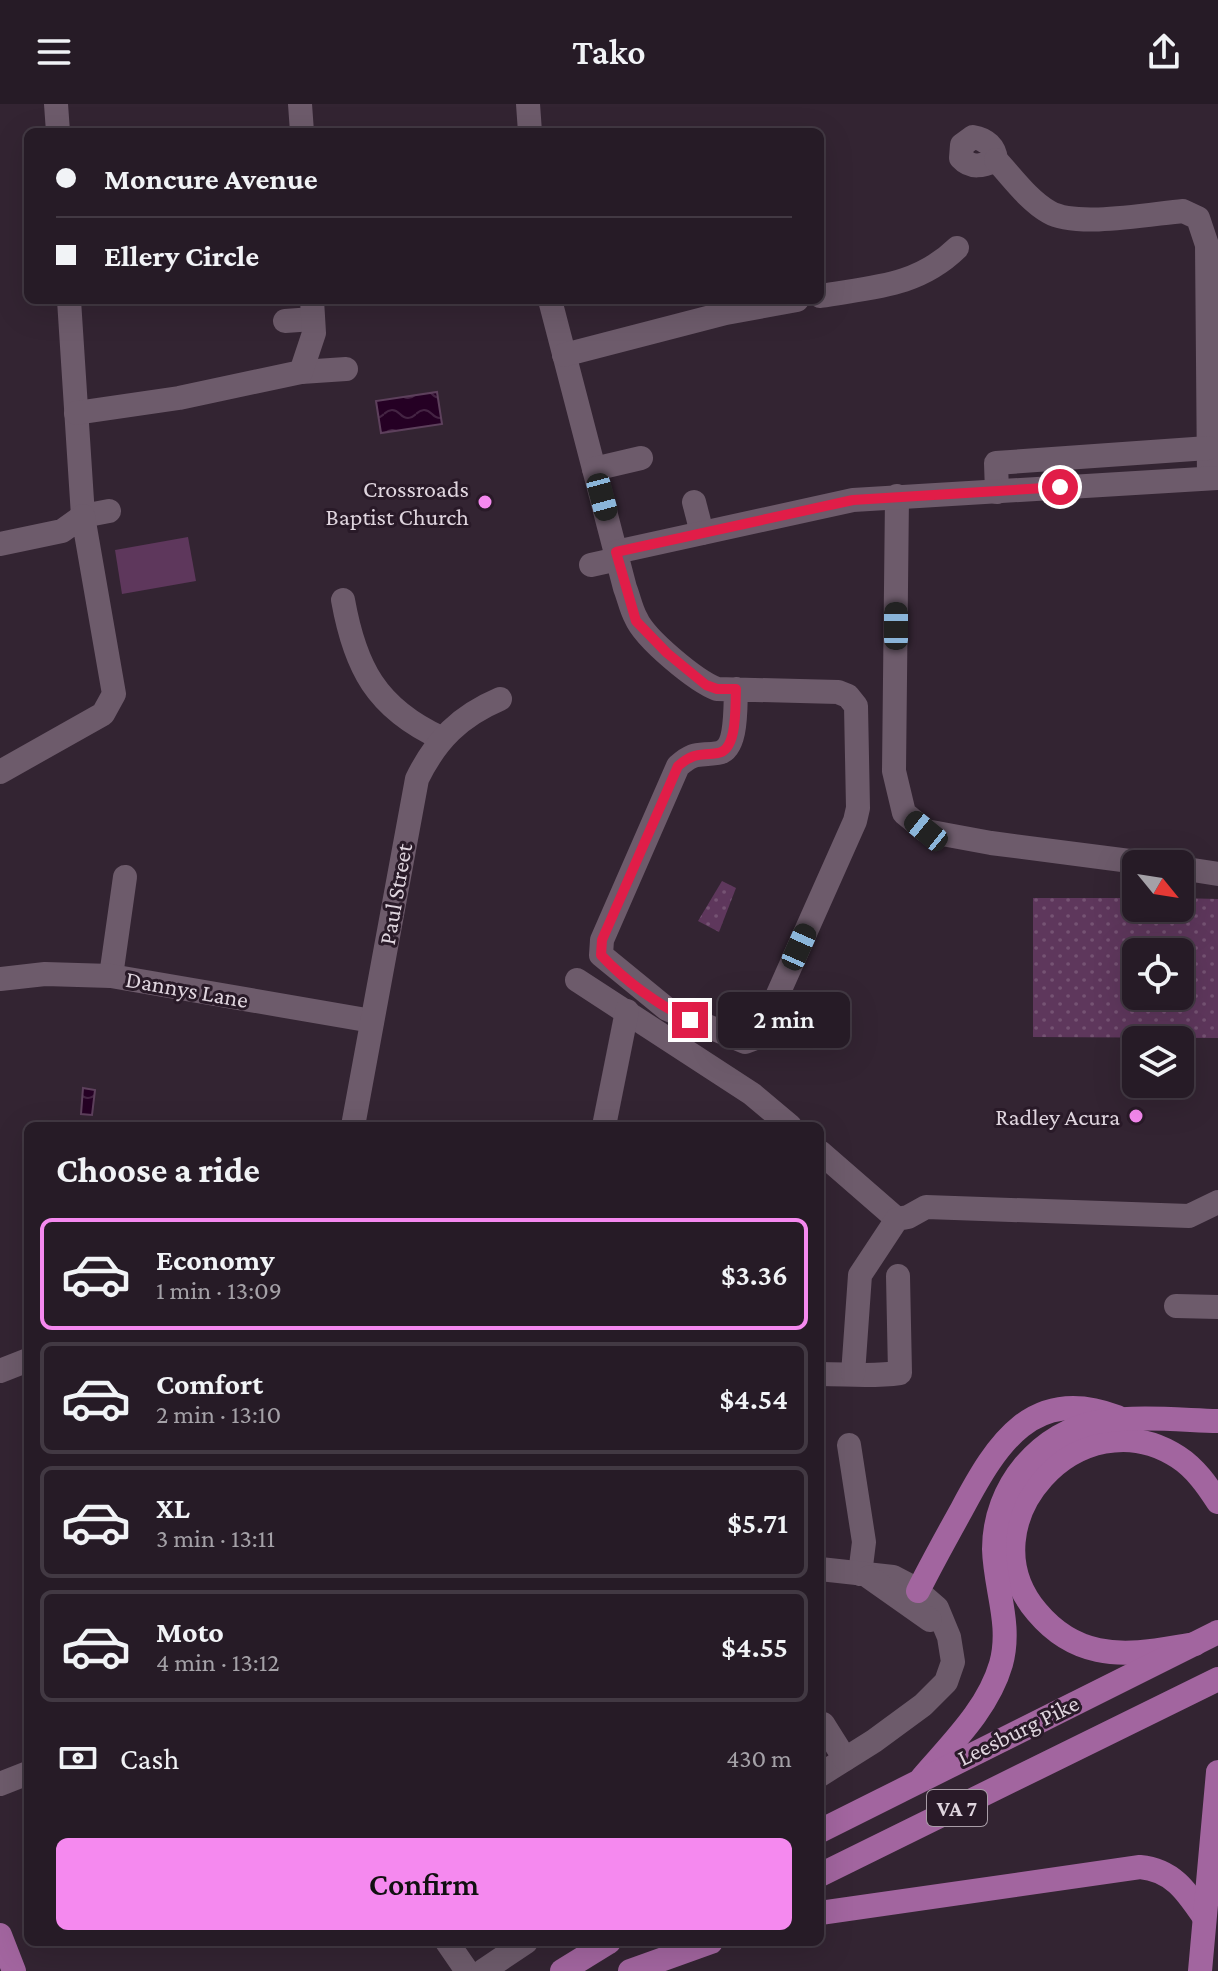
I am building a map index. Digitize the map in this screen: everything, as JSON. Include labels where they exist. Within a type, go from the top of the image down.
[{"type":"main road","points":[[918,1591],[987,1462],[1016,1430],[1038,1416],[1077,1406],[1127,1420]]},
{"type":"main road","points":[[922,1778],[982,1705],[1001,1663],[1005,1629],[994,1549],[996,1525],[1013,1480],[1028,1461],[1048,1443],[1067,1432],[1103,1421],[1218,1421]]},
{"type":"main road","points":[[1195,1644],[1139,1653],[1100,1651],[1061,1634],[1045,1621],[1023,1591],[1017,1573],[1016,1533],[1029,1494],[1047,1471],[1072,1453],[1100,1443],[1142,1442],[1158,1446],[1194,1470],[1218,1502]]},
{"type":"main road","name":"Leesburg Pike","points":[[824,1829],[1218,1632]]},
{"type":"main road","name":"Leesburg Pike","points":[[824,1873],[1218,1679]]},
{"type":"main road","points":[[1200,1971],[1216,1827],[1218,1772]]},
{"type":"main road","points":[[824,1912],[1131,1867],[1150,1868],[1170,1876],[1189,1895],[1204,1917]]},
{"type":"main road","points":[[0,1935],[14,1971]]},
{"type":"main road","points":[[562,1971],[603,1946]]},
{"type":"main road","points":[[628,1971],[677,1946]]},
{"type":"main road","points":[[628,1971],[700,1946]]},
{"type":"street","points":[[56,104],[58,128]]},
{"type":"street","points":[[300,104],[302,128]]},
{"type":"street","points":[[528,104],[530,128]]},
{"type":"street","points":[[591,565],[702,533],[841,502],[1214,478],[1208,448],[1213,272],[1203,226],[1192,213],[1183,211],[1084,219],[1061,217],[1038,204],[996,160]]},
{"type":"street","points":[[824,295],[906,281],[926,273],[957,248]]},
{"type":"street","points":[[0,772],[103,714],[114,694],[83,516],[69,304]]},
{"type":"street","points":[[551,304],[636,621],[667,653],[706,685],[717,689],[736,689],[838,692],[848,696],[856,706],[858,808],[855,821],[762,1030],[745,1042],[667,1009],[601,955],[602,940],[678,766],[691,755],[720,753],[728,749],[736,689]]},
{"type":"street","points":[[564,355],[713,316],[776,304]]},
{"type":"street","points":[[285,321],[313,309],[314,333],[301,372]]},
{"type":"street","points":[[76,413],[179,398],[255,393],[301,372],[346,369]]},
{"type":"street","points":[[997,492],[996,463],[1208,448]]},
{"type":"street","points":[[594,469],[641,458]]},
{"type":"street","points":[[897,496],[894,771],[904,813],[926,831],[1122,860]]},
{"type":"street","points":[[694,502],[702,533]]},
{"type":"street","points":[[0,544],[62,531],[83,516],[109,511]]},
{"type":"street","points":[[343,600],[349,637],[372,685],[390,705],[423,730],[441,738]]},
{"type":"street","name":"Paul Street","points":[[354,1122],[413,792],[428,757],[441,738],[459,721],[500,699]]},
{"type":"street","points":[[1194,870],[1218,874]]},
{"type":"street","points":[[111,976],[125,877]]},
{"type":"street","name":"Dannys Lane","points":[[0,979],[45,974],[111,976],[372,1021]]},
{"type":"street","points":[[577,980],[752,1094],[785,1122]]},
{"type":"street","points":[[605,1122],[627,1011]]},
{"type":"street","points":[[824,1155],[897,1219]]},
{"type":"street","points":[[853,1374],[860,1275],[897,1219],[926,1207],[1189,1216],[1218,1202]]},
{"type":"street","points":[[824,1374],[868,1377],[900,1373],[898,1276]]},
{"type":"street","points":[[1176,1306],[1218,1307]]},
{"type":"street","points":[[0,1371],[24,1362]]},
{"type":"street","points":[[849,1445],[864,1542],[864,1575]]},
{"type":"street","points":[[824,1570],[893,1577],[918,1591],[936,1606],[949,1637],[953,1662],[946,1682],[923,1705],[824,1772]]},
{"type":"street","points":[[864,1575],[943,1627]]},
{"type":"street","points":[[824,1726],[845,1759]]},
{"type":"street","points":[[0,1784],[24,1775]]},
{"type":"street","points":[[450,1946],[467,1971]]},
{"type":"street","points":[[483,1971],[520,1946]]},
{"type":"shaded area","points":[[188,537],[196,581],[122,594],[115,550]]},
{"type":"shaded area","points":[[722,881],[736,888],[719,932],[698,921]]},
{"type":"shaded area","points":[[1033,898],[1122,898],[1122,922],[1194,922],[1194,898],[1218,899],[1218,1038],[1194,1038],[1194,1026],[1122,1026],[1122,1037],[1033,1037]]},
{"type":"water","points":[[437,392],[442,424],[381,433],[376,401]]},
{"type":"water","points":[[83,1088],[95,1090],[92,1115],[81,1114]]},
{"type":"place","name":"Crossroads Baptist Church","points":[[485,502]]},
{"type":"place","name":"Radley Acura","points":[[1136,1116]]},
{"type":"route","points":[[690,1020],[667,1009],[609,965],[601,955],[602,940],[678,766],[691,755],[720,753],[728,749],[736,689],[717,689],[706,685],[667,653],[636,621],[616,552],[853,500],[1060,487]]}]
